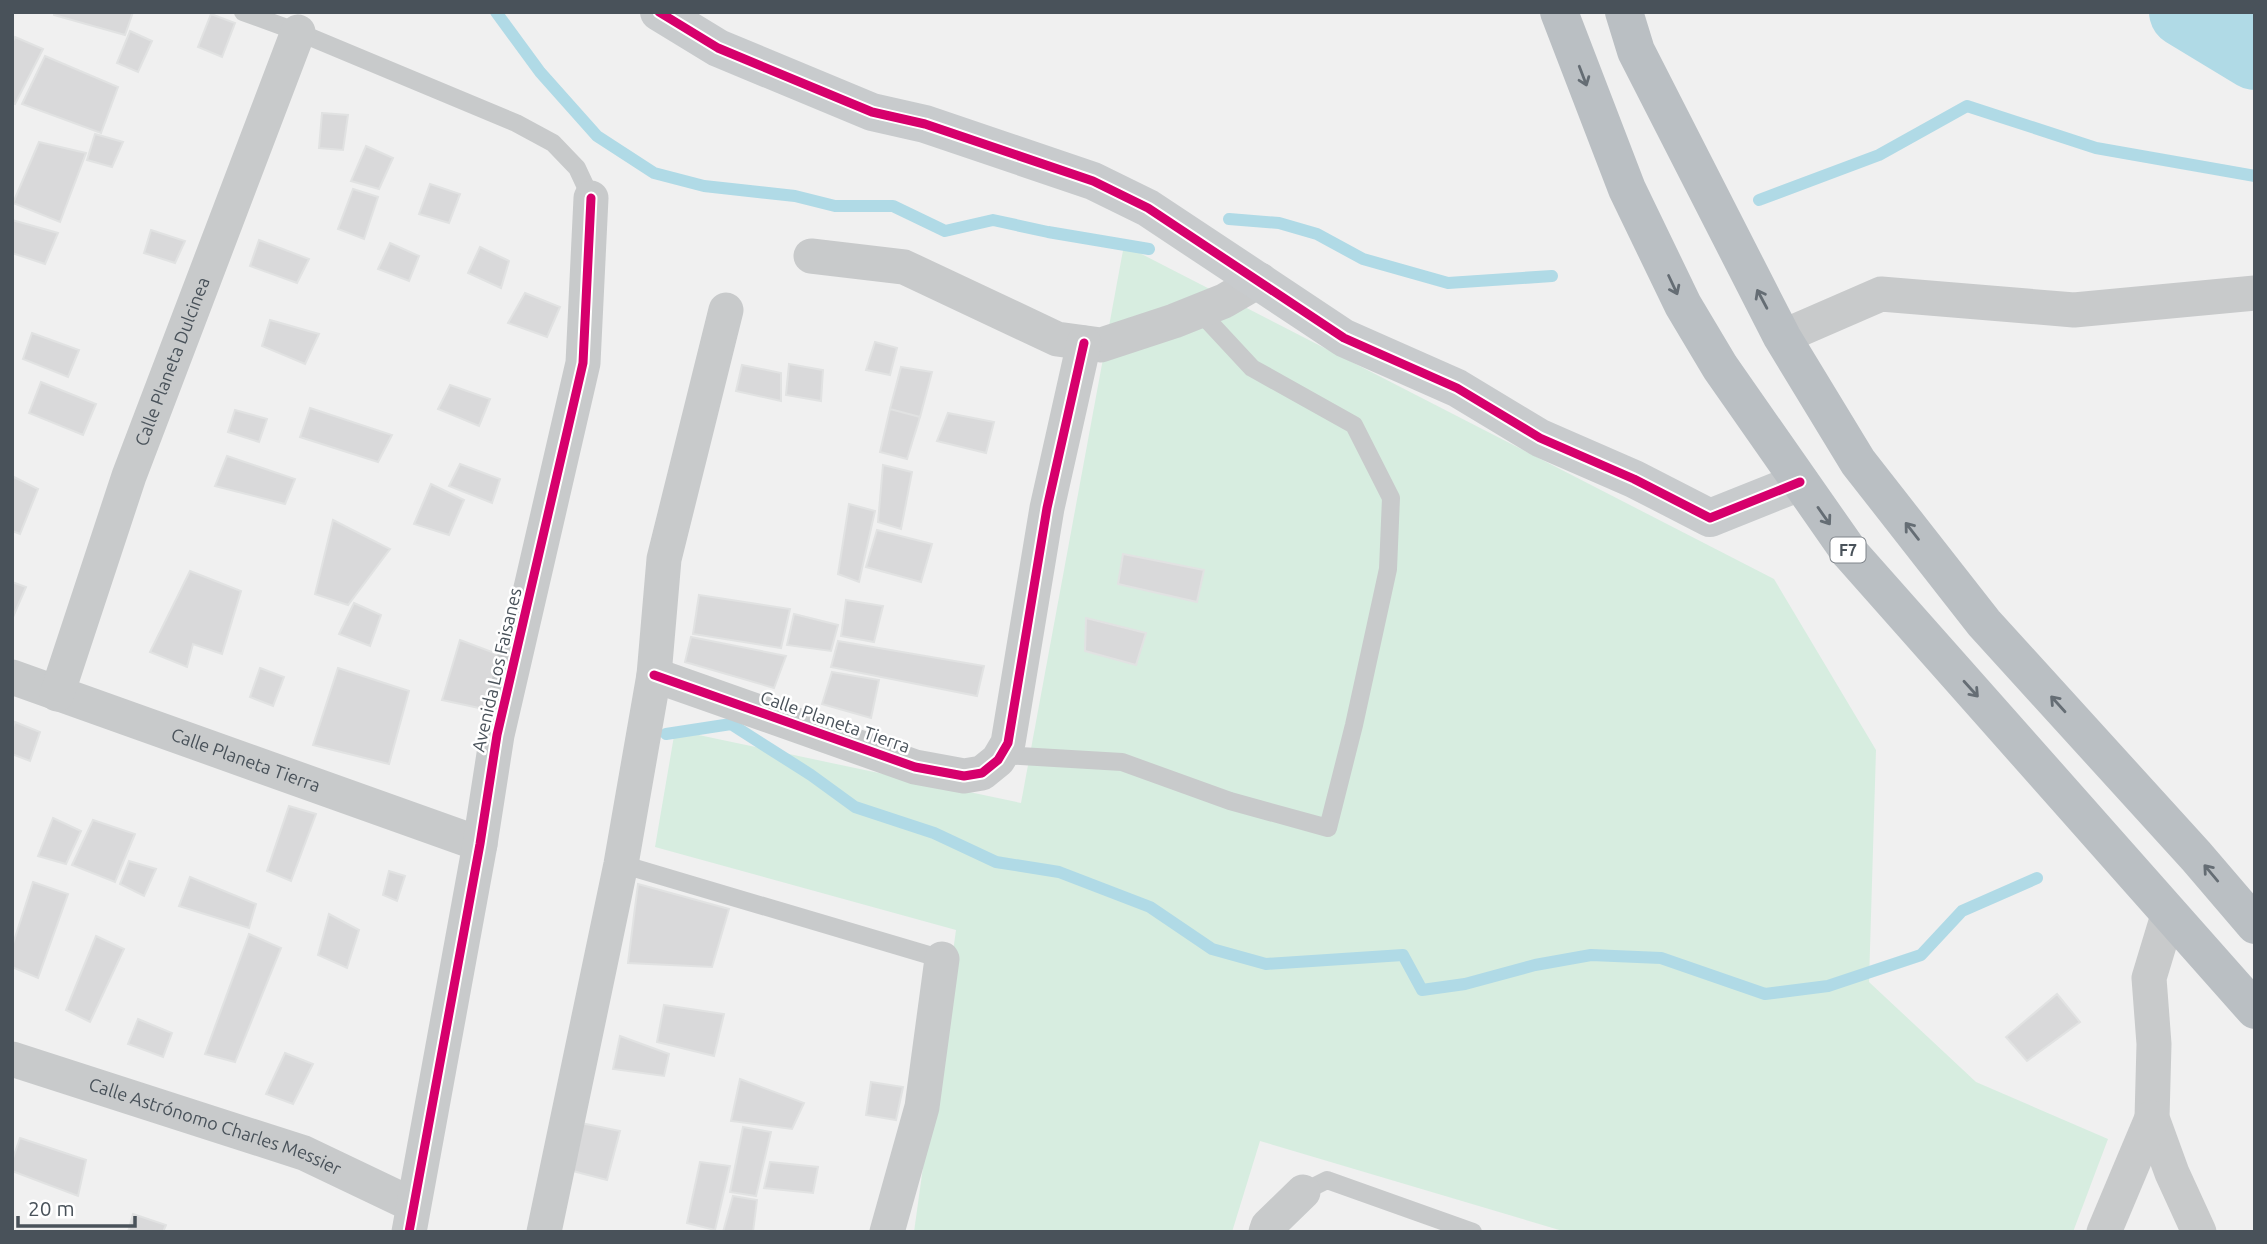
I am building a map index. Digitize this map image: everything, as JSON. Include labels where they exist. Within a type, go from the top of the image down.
[{"type":"highway","name":"F7","points":[[1559,12],[1627,189],[1683,305],[1720,367],[1800,482],[1850,553],[2255,1010]]},
{"type":"highway","points":[[1624,12],[1636,51],[1782,337],[1858,462],[1984,623],[2196,856],[2255,925]]},
{"type":"street","points":[[659,12],[718,48],[872,112],[925,124],[1093,181],[1148,208],[1344,338],[1457,388],[1540,438],[1634,479],[1710,518],[1800,482]]},
{"type":"street","name":"Calle Planeta Dulcinea","points":[[57,694],[129,476],[298,32]]},
{"type":"street","name":"Avenida Los Faisanes","points":[[411,1218],[480,844],[497,735],[583,363],[591,198]]},
{"type":"street","points":[[811,256],[904,267],[1057,339],[1101,345],[1224,301],[1260,280]]},
{"type":"street","points":[[1782,337],[1881,294],[2074,310],[2255,293]]},
{"type":"street","points":[[544,1232],[621,864],[654,675],[664,559],[726,310]]},
{"type":"street","points":[[1002,755],[1008,743],[1047,508],[1084,343]]},
{"type":"street","name":"Calle Planeta Tierra","points":[[654,675],[915,766],[964,776],[982,773],[1002,755]]},
{"type":"street","name":"Calle Planeta Tierra","points":[[12,677],[480,844]]},
{"type":"street","points":[[2104,1232],[2152,1118],[2154,1044],[2149,978],[2169,912]]},
{"type":"street","points":[[887,1232],[922,1107],[942,959]]},
{"type":"street","name":"Calle Astrónomo Charles Messier","points":[[12,1059],[304,1153],[411,1218]]},
{"type":"street","points":[[2152,1118],[2172,1173],[2199,1232]]},
{"type":"street","points":[[1266,1232],[1268,1226],[1303,1192]]},
{"type":"lane","points":[[243,12],[298,32],[516,123],[553,143],[577,168],[591,198]]},
{"type":"lane","points":[[1002,755],[1122,762],[1230,801],[1328,828],[1388,569],[1391,498],[1354,425],[1252,368],[1199,311]]},
{"type":"lane","points":[[621,864],[942,959]]},
{"type":"lane","points":[[1303,1192],[1327,1180],[1473,1232]]},
{"type":"green space","points":[[1124,245],[1774,579],[1876,750],[1869,982],[1976,1082],[2108,1139],[2073,1232],[1566,1232],[1260,1141],[1232,1232],[914,1232],[956,930],[655,847],[675,730],[1021,803]]},
{"type":"building","points":[[54,12],[133,12],[125,35],[54,15]]},
{"type":"building","points":[[211,14],[235,23],[222,57],[198,47]]},
{"type":"building","points":[[130,31],[152,41],[138,72],[117,63]]},
{"type":"building","points":[[15,37],[43,49],[15,104],[12,103],[12,43]]},
{"type":"building","points":[[45,56],[118,87],[101,133],[22,104]]},
{"type":"building","points":[[322,113],[348,115],[343,150],[319,148]]},
{"type":"building","points":[[95,134],[123,142],[112,167],[87,160]]},
{"type":"building","points":[[39,142],[86,153],[60,222],[13,203]]},
{"type":"building","points":[[366,146],[393,158],[379,189],[351,181]]},
{"type":"building","points":[[430,184],[460,194],[449,223],[419,214]]},
{"type":"building","points":[[353,189],[378,197],[364,239],[338,229]]},
{"type":"building","points":[[12,220],[58,233],[45,264],[12,253]]},
{"type":"building","points":[[151,230],[185,241],[175,263],[144,253]]},
{"type":"building","points":[[259,240],[309,259],[297,283],[250,266]]},
{"type":"building","points":[[390,243],[419,256],[409,281],[378,269]]},
{"type":"building","points":[[480,247],[509,261],[501,288],[468,273]]},
{"type":"building","points":[[525,293],[560,307],[547,337],[508,323]]},
{"type":"building","points":[[270,320],[319,334],[305,364],[262,346]]},
{"type":"building","points":[[32,333],[79,350],[68,377],[23,359]]},
{"type":"building","points":[[875,342],[897,348],[890,375],[866,370]]},
{"type":"building","points":[[789,364],[823,370],[821,401],[786,395]]},
{"type":"building","points":[[742,365],[781,373],[781,401],[736,391]]},
{"type":"building","points":[[901,367],[932,372],[920,417],[890,409]]},
{"type":"building","points":[[41,382],[96,404],[83,435],[29,413]]},
{"type":"building","points":[[450,385],[490,399],[479,426],[438,409]]},
{"type":"building","points":[[310,408],[392,435],[378,462],[300,437]]},
{"type":"building","points":[[890,409],[920,417],[907,459],[880,452]]},
{"type":"building","points":[[235,410],[267,419],[259,442],[228,432]]},
{"type":"building","points":[[948,413],[994,422],[986,453],[937,441]]},
{"type":"building","points":[[227,456],[295,479],[285,504],[215,486]]},
{"type":"building","points":[[460,464],[500,479],[492,503],[449,486]]},
{"type":"building","points":[[883,465],[912,472],[901,529],[878,522]]},
{"type":"building","points":[[12,476],[38,489],[20,534],[12,531]]},
{"type":"building","points":[[431,484],[464,500],[449,535],[414,524]]},
{"type":"building","points":[[849,504],[875,511],[859,582],[838,574]]},
{"type":"building","points":[[333,520],[390,549],[348,605],[315,594]]},
{"type":"building","points":[[877,530],[932,544],[921,582],[866,567]]},
{"type":"building","points":[[1123,554],[1204,570],[1197,602],[1118,584]]},
{"type":"building","points":[[190,571],[241,591],[222,654],[193,644],[187,667],[150,652]]},
{"type":"building","points":[[12,582],[26,587],[13,617],[12,617]]},
{"type":"building","points":[[699,595],[790,609],[781,648],[693,634]]},
{"type":"building","points":[[846,600],[883,606],[874,642],[841,636]]},
{"type":"building","points":[[354,603],[381,615],[370,646],[339,634]]},
{"type":"building","points":[[794,614],[838,625],[831,651],[787,645]]},
{"type":"building","points":[[1086,618],[1146,633],[1136,665],[1085,651]]},
{"type":"building","points":[[691,637],[786,656],[774,688],[685,662]]},
{"type":"building","points":[[460,640],[508,658],[493,711],[442,700]]},
{"type":"building","points":[[838,641],[984,666],[977,696],[831,667]]},
{"type":"building","points":[[260,668],[284,677],[273,706],[250,697]]},
{"type":"building","points":[[338,668],[409,691],[389,764],[313,745]]},
{"type":"building","points":[[832,672],[879,680],[871,718],[822,704]]},
{"type":"building","points":[[15,722],[40,732],[30,761],[12,754],[12,730]]},
{"type":"building","points":[[289,806],[316,814],[291,881],[267,871]]},
{"type":"building","points":[[53,818],[81,831],[66,864],[38,856]]},
{"type":"building","points":[[93,820],[135,834],[115,882],[72,865]]},
{"type":"building","points":[[129,861],[156,869],[144,896],[120,884]]},
{"type":"building","points":[[389,871],[405,876],[397,901],[383,895]]},
{"type":"building","points":[[190,877],[256,904],[249,928],[179,906]]},
{"type":"building","points":[[33,882],[68,894],[38,978],[12,967],[12,947]]},
{"type":"building","points":[[638,884],[729,909],[712,967],[628,963]]},
{"type":"building","points":[[329,914],[359,930],[347,968],[318,955]]},
{"type":"building","points":[[249,934],[281,948],[235,1062],[205,1054]]},
{"type":"building","points":[[96,936],[124,949],[90,1022],[66,1010]]},
{"type":"building","points":[[2057,994],[2080,1022],[2027,1061],[2006,1037]]},
{"type":"building","points":[[664,1005],[724,1014],[714,1056],[657,1042]]},
{"type":"building","points":[[138,1019],[172,1033],[163,1057],[128,1044]]},
{"type":"building","points":[[620,1036],[669,1054],[664,1076],[613,1069]]},
{"type":"building","points":[[285,1053],[313,1064],[293,1104],[266,1094]]},
{"type":"building","points":[[740,1079],[804,1103],[792,1129],[731,1121]]},
{"type":"building","points":[[871,1082],[903,1087],[896,1120],[866,1115]]},
{"type":"building","points":[[581,1123],[620,1131],[607,1180],[569,1170]]},
{"type":"building","points":[[743,1127],[771,1132],[756,1196],[730,1192]]},
{"type":"building","points":[[20,1138],[86,1160],[78,1196],[12,1171],[12,1161]]},
{"type":"building","points":[[700,1162],[730,1166],[715,1230],[687,1223]]},
{"type":"building","points":[[770,1162],[818,1167],[813,1193],[764,1188]]},
{"type":"building","points":[[733,1196],[757,1200],[753,1232],[723,1232]]},
{"type":"building","points":[[133,1214],[166,1225],[163,1232],[128,1232]]},
{"type":"waterway","points":[[496,12],[540,72],[597,136],[654,173],[704,186],[795,196],[835,206],[893,206],[945,231],[993,220],[1149,249]]},
{"type":"waterway","points":[[2184,12],[2255,55]]},
{"type":"waterway","points":[[1759,200],[1879,155],[1967,106],[2096,148],[2255,176]]},
{"type":"waterway","points":[[1229,219],[1279,223],[1317,234],[1363,259],[1448,283],[1552,276]]},
{"type":"waterway","points":[[666,734],[731,724],[811,775],[855,807],[934,833],[996,862],[1059,872],[1150,907],[1212,949],[1266,964],[1403,955],[1422,990],[1465,984],[1535,965],[1591,955],[1661,958],[1765,994],[1828,986],[1921,955],[1962,911],[2037,878]]},
{"type":"cycle path","points":[[659,12],[718,48],[872,112],[925,124],[1093,181],[1148,208],[1344,338],[1457,388],[1540,438],[1634,479],[1710,518],[1800,482]]},
{"type":"cycle path","points":[[409,1232],[480,844],[497,735],[583,363],[591,198]]},
{"type":"cycle path","points":[[654,675],[915,767],[964,776],[982,773],[998,760],[1008,743],[1047,508],[1084,343]]}]
